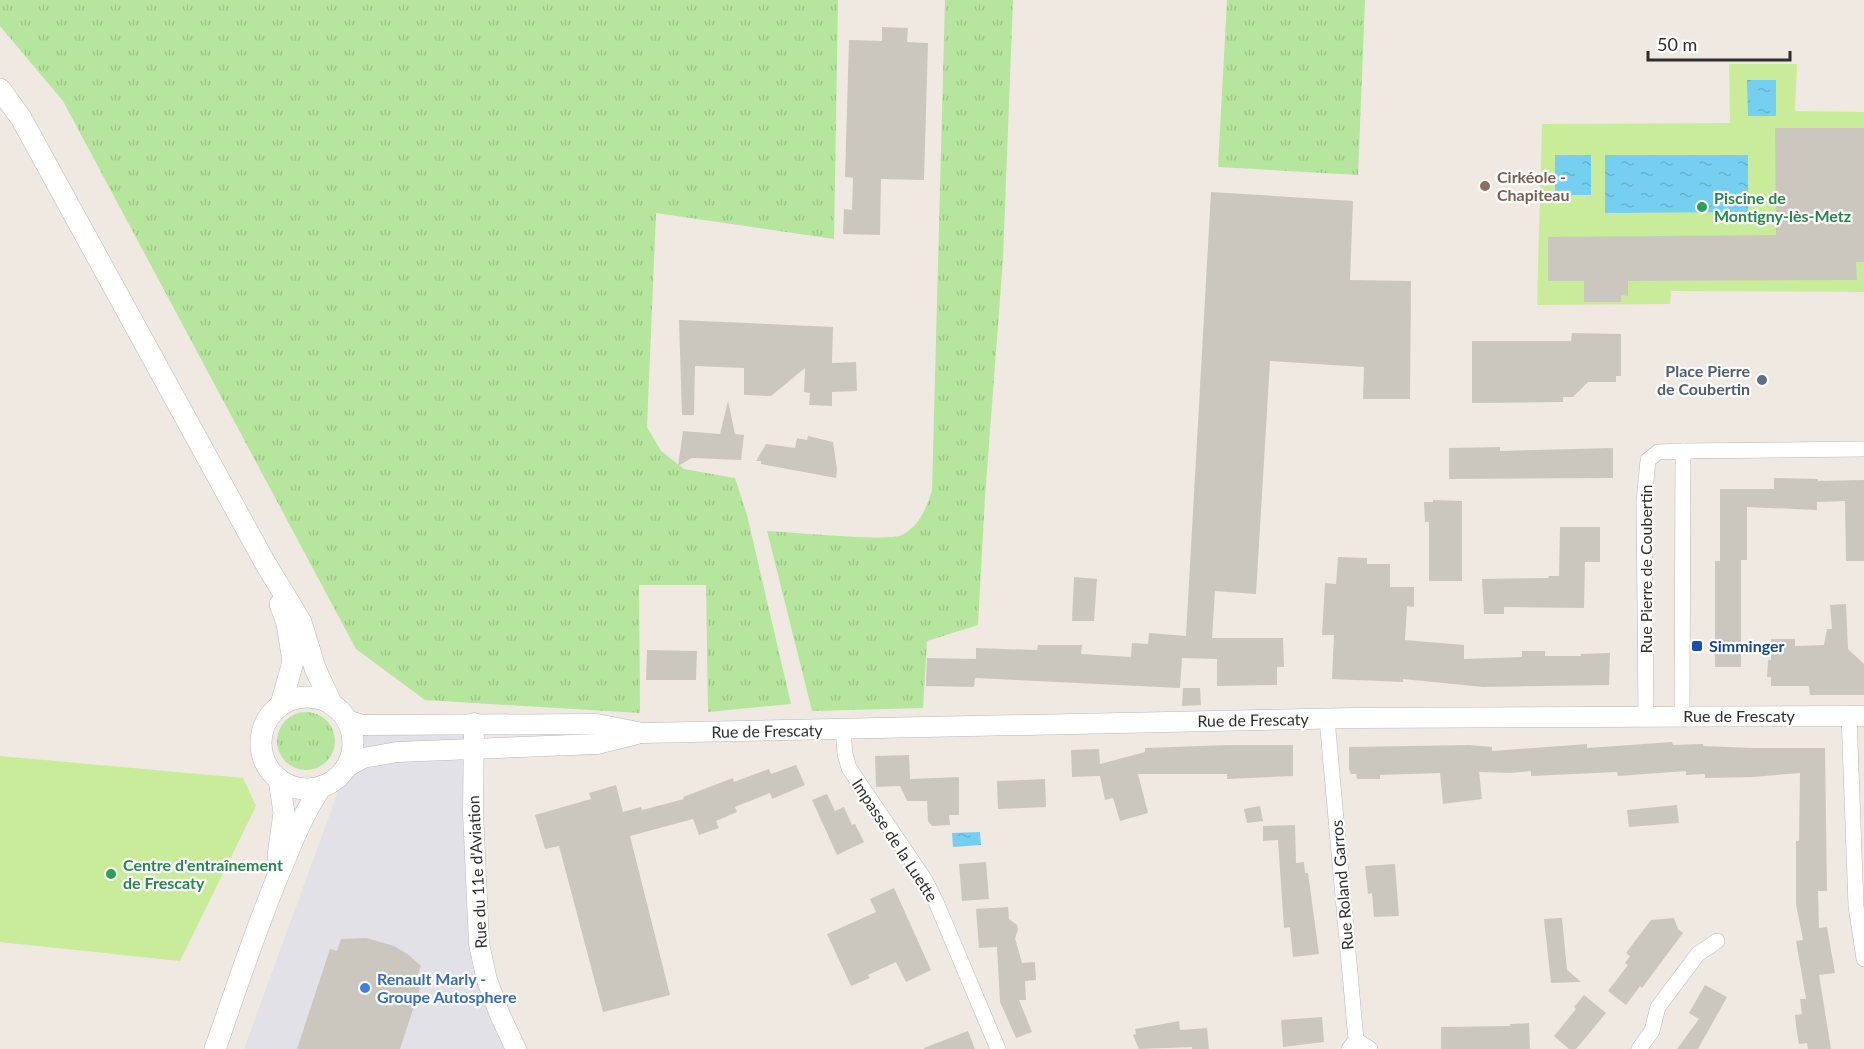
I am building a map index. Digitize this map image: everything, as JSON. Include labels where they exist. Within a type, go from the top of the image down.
[{"type":"main road","points":[[0,89],[21,118],[264,561],[301,622],[315,668],[332,705]]},
{"type":"main road","points":[[264,561],[287,623],[293,662],[281,704],[267,720],[261,741],[262,755],[268,769],[279,779],[292,786],[307,789],[322,786],[335,779],[345,768],[351,756],[353,743],[347,720],[332,705],[320,699],[307,697],[281,704]]},
{"type":"main road","points":[[270,894],[284,813],[279,779]]},
{"type":"main road","points":[[215,1049],[270,894],[299,826],[322,786]]},
{"type":"street","name":"Rue Pierre de Coubertin","points":[[1646,716],[1644,502],[1648,460],[1658,452],[1864,449]]},
{"type":"street","points":[[1682,716],[1683,451]]},
{"type":"street","points":[[1857,716],[1857,906],[1864,959]]},
{"type":"street","name":"Rue de Frescaty","points":[[347,720],[362,725],[597,724],[643,733],[1327,719],[1857,716]]},
{"type":"street","name":"Rue Roland Garros","points":[[1327,719],[1353,1045]]},
{"type":"street","name":"Rue du 11e d'Aviation","points":[[474,723],[473,823],[479,944],[487,980],[500,1016],[516,1049]]},
{"type":"street","name":"Impasse de la Luette","points":[[843,729],[845,754],[849,768],[925,880],[998,1049]]},
{"type":"street","name":"Rue de Frescaty","points":[[345,768],[363,758],[397,752],[597,744],[643,733]]},
{"type":"street","points":[[1639,1049],[1653,1031],[1658,1007],[1698,954],[1717,941]]},
{"type":"street","points":[[1353,1045],[1370,1049]]},
{"type":"shaded area","points":[[474,723],[479,944],[516,1049],[244,1049],[351,756],[353,743],[351,731]]},
{"type":"green space","points":[[0,0],[838,0],[834,239],[656,213],[647,427],[661,451],[684,469],[735,478],[747,515],[791,704],[708,712],[706,585],[639,585],[640,713],[425,700],[356,649],[63,101],[0,26]]},
{"type":"green space","points":[[945,0],[1013,0],[1003,259],[978,625],[927,641],[923,708],[812,711],[767,531],[893,537],[902,535],[913,526],[922,516],[930,497]]},
{"type":"green space","points":[[1227,0],[1365,0],[1358,175],[1218,167]]},
{"type":"green space","name":"Piscine de Montigny-lès-Metz","points":[[1729,64],[1797,64],[1795,111],[1864,112],[1864,292],[1671,291],[1670,304],[1537,305],[1542,124],[1730,123]]},
{"type":"green space","points":[[300,712],[312,712],[322,716],[331,725],[335,747],[327,762],[312,770],[300,770],[290,766],[281,757],[277,747],[277,735],[281,725],[290,716]]},
{"type":"green space","name":"Centre d'entraînement de Frescaty","points":[[0,756],[243,778],[256,806],[180,961],[0,942]]},
{"type":"water","points":[[1747,80],[1776,80],[1776,116],[1748,116]]},
{"type":"water","points":[[1555,155],[1591,155],[1591,195],[1555,195]]},
{"type":"water","points":[[1605,155],[1748,155],[1748,212],[1605,213]]},
{"type":"water","points":[[980,832],[981,845],[953,847],[952,833]]},
{"type":"building","points":[[882,27],[908,28],[907,42],[928,43],[924,180],[881,179],[880,235],[843,234],[844,209],[852,210],[853,178],[845,177],[849,40],[882,41]]},
{"type":"building","points":[[1775,128],[1864,128],[1864,262],[1856,262],[1857,280],[1628,281],[1628,296],[1621,295],[1621,302],[1584,302],[1584,281],[1548,281],[1548,237],[1776,235]]},
{"type":"building","points":[[1211,192],[1353,201],[1350,280],[1411,281],[1410,399],[1363,399],[1364,367],[1270,361],[1256,594],[1215,591],[1212,638],[1283,638],[1284,667],[1277,667],[1277,685],[1217,686],[1217,659],[1182,658],[1180,688],[975,678],[974,687],[926,686],[927,658],[976,659],[976,648],[1037,650],[1038,645],[1082,645],[1081,654],[1131,657],[1132,643],[1148,644],[1149,633],[1186,636]]},
{"type":"building","points":[[679,320],[833,327],[832,363],[856,362],[857,391],[832,392],[832,406],[809,405],[810,393],[804,392],[805,368],[771,396],[744,395],[744,368],[695,366],[694,415],[682,415]]},
{"type":"building","points":[[1572,333],[1621,334],[1621,376],[1616,376],[1616,382],[1588,382],[1573,397],[1563,397],[1563,402],[1472,403],[1472,341],[1571,341]]},
{"type":"building","points":[[728,401],[735,434],[744,435],[741,460],[692,458],[678,466],[683,431],[720,434]]},
{"type":"building","points":[[808,436],[833,442],[836,478],[761,464],[761,461],[756,461],[766,444],[795,448],[797,438],[807,440]]},
{"type":"building","points":[[1500,447],[1500,451],[1613,448],[1613,478],[1449,479],[1449,448]]},
{"type":"building","points":[[1774,478],[1818,479],[1818,481],[1864,480],[1864,561],[1846,561],[1845,501],[1817,502],[1817,510],[1747,507],[1747,560],[1741,560],[1741,667],[1715,667],[1715,561],[1720,561],[1720,489],[1774,489]]},
{"type":"building","points":[[1433,500],[1462,501],[1462,581],[1429,581],[1429,522],[1425,522],[1424,502],[1433,502]]},
{"type":"building","points":[[1560,527],[1600,527],[1600,562],[1585,562],[1584,608],[1504,607],[1504,614],[1484,614],[1482,579],[1559,576]]},
{"type":"building","points":[[1338,557],[1367,558],[1367,564],[1390,564],[1390,587],[1414,587],[1414,607],[1407,606],[1405,640],[1464,645],[1464,659],[1522,657],[1522,651],[1545,651],[1545,656],[1610,653],[1609,685],[1483,687],[1403,679],[1403,682],[1332,679],[1334,635],[1322,635],[1325,583],[1336,584]]},
{"type":"building","points":[[1074,577],[1097,579],[1094,621],[1072,621]]},
{"type":"building","points":[[1846,604],[1848,649],[1864,664],[1864,695],[1810,695],[1809,686],[1771,686],[1771,677],[1767,677],[1768,660],[1771,660],[1771,639],[1795,639],[1795,646],[1824,645],[1827,629],[1832,629],[1830,605]]},
{"type":"building","points":[[647,650],[697,651],[696,680],[646,680]]},
{"type":"building","points":[[1183,688],[1200,688],[1201,705],[1182,706]]},
{"type":"building","points":[[1672,742],[1673,745],[1825,748],[1827,891],[1818,891],[1819,928],[1827,927],[1835,973],[1819,975],[1831,1049],[1808,1049],[1807,1043],[1799,1044],[1796,1026],[1795,1015],[1802,1014],[1800,999],[1806,999],[1796,941],[1803,940],[1796,904],[1796,841],[1799,841],[1800,773],[1705,778],[1705,774],[1686,775],[1686,771],[1618,776],[1617,772],[1531,776],[1531,771],[1479,772],[1482,799],[1443,804],[1440,773],[1380,775],[1380,779],[1357,779],[1356,774],[1351,774],[1349,769],[1349,747],[1469,745],[1492,747],[1492,751],[1587,744],[1587,748]]},
{"type":"building","points":[[1293,745],[1293,776],[1227,779],[1227,774],[1138,774],[1148,813],[1120,821],[1113,798],[1105,800],[1100,776],[1072,777],[1071,750],[1099,749],[1100,764],[1145,752],[1145,748]]},
{"type":"building","points":[[909,755],[910,779],[959,777],[959,815],[949,815],[950,825],[932,826],[928,821],[927,801],[907,801],[900,786],[876,787],[875,756]]},
{"type":"building","points":[[796,765],[805,785],[772,799],[770,793],[735,807],[737,812],[716,821],[719,828],[699,835],[693,819],[630,836],[670,995],[603,1012],[559,846],[545,849],[535,815],[591,799],[589,793],[616,785],[623,812],[641,807],[642,810],[684,799],[683,797],[733,778],[734,782],[769,769],[771,774]]},
{"type":"building","points":[[1045,779],[1046,807],[998,809],[997,781]]},
{"type":"building","points":[[827,794],[835,811],[844,807],[852,825],[855,824],[864,842],[837,855],[812,800]]},
{"type":"building","points":[[1677,805],[1679,823],[1629,827],[1627,810]]},
{"type":"building","points":[[1260,806],[1263,821],[1247,823],[1244,809]]},
{"type":"building","points":[[1295,825],[1296,863],[1304,862],[1305,873],[1308,873],[1319,954],[1293,957],[1290,927],[1284,928],[1278,840],[1263,841],[1263,826]]},
{"type":"building","points":[[986,862],[989,899],[962,901],[959,864]]},
{"type":"building","points":[[1395,864],[1399,916],[1374,917],[1372,893],[1368,894],[1365,866]]},
{"type":"building","points":[[894,888],[931,970],[906,982],[896,962],[868,975],[870,978],[851,986],[827,934],[876,912],[870,899]]},
{"type":"building","points":[[1008,907],[1009,919],[1017,925],[1015,938],[1022,963],[1035,962],[1036,980],[1025,981],[1026,1000],[1019,1000],[1032,1032],[1016,1038],[1000,1002],[997,947],[979,948],[976,909]]},
{"type":"building","points":[[1562,918],[1567,970],[1581,982],[1551,983],[1544,919]]},
{"type":"building","points":[[1674,918],[1678,929],[1683,933],[1642,988],[1640,986],[1626,1005],[1608,991],[1628,965],[1625,963],[1630,956],[1626,953],[1651,920]]},
{"type":"building","points":[[366,938],[394,946],[421,966],[417,977],[423,979],[400,1049],[297,1049],[330,949],[337,951],[341,939]]},
{"type":"building","points":[[1705,985],[1727,997],[1698,1049],[1677,1049],[1699,1019],[1689,1013]]},
{"type":"building","points":[[1584,995],[1606,1013],[1576,1049],[1569,1049],[1554,1036],[1576,1009],[1574,1007]]},
{"type":"building","points":[[1322,1017],[1324,1042],[1283,1047],[1281,1020]]},
{"type":"building","points":[[1179,1021],[1180,1030],[1207,1028],[1209,1049],[1192,1049],[1192,1047],[1139,1049],[1133,1035],[1136,1034],[1135,1029]]},
{"type":"building","points":[[1529,1023],[1530,1049],[1441,1049],[1441,1027],[1510,1026],[1510,1024]]},
{"type":"building","points":[[968,1031],[975,1049],[924,1049],[924,1048]]},
{"type":"place","name":"Cirkéole - Chapiteau","points":[[1485,186]]},
{"type":"place","name":"Piscine de Montigny-lès-Metz","points":[[1702,207]]},
{"type":"place","name":"Place Pierre de Coubertin","points":[[1762,380]]},
{"type":"place","name":"Simminger","points":[[1697,646]]},
{"type":"place","name":"Centre d'entraînement de Frescaty","points":[[111,874]]},
{"type":"place","name":"Renault Marly - Groupe Autosphere","points":[[365,988]]}]
